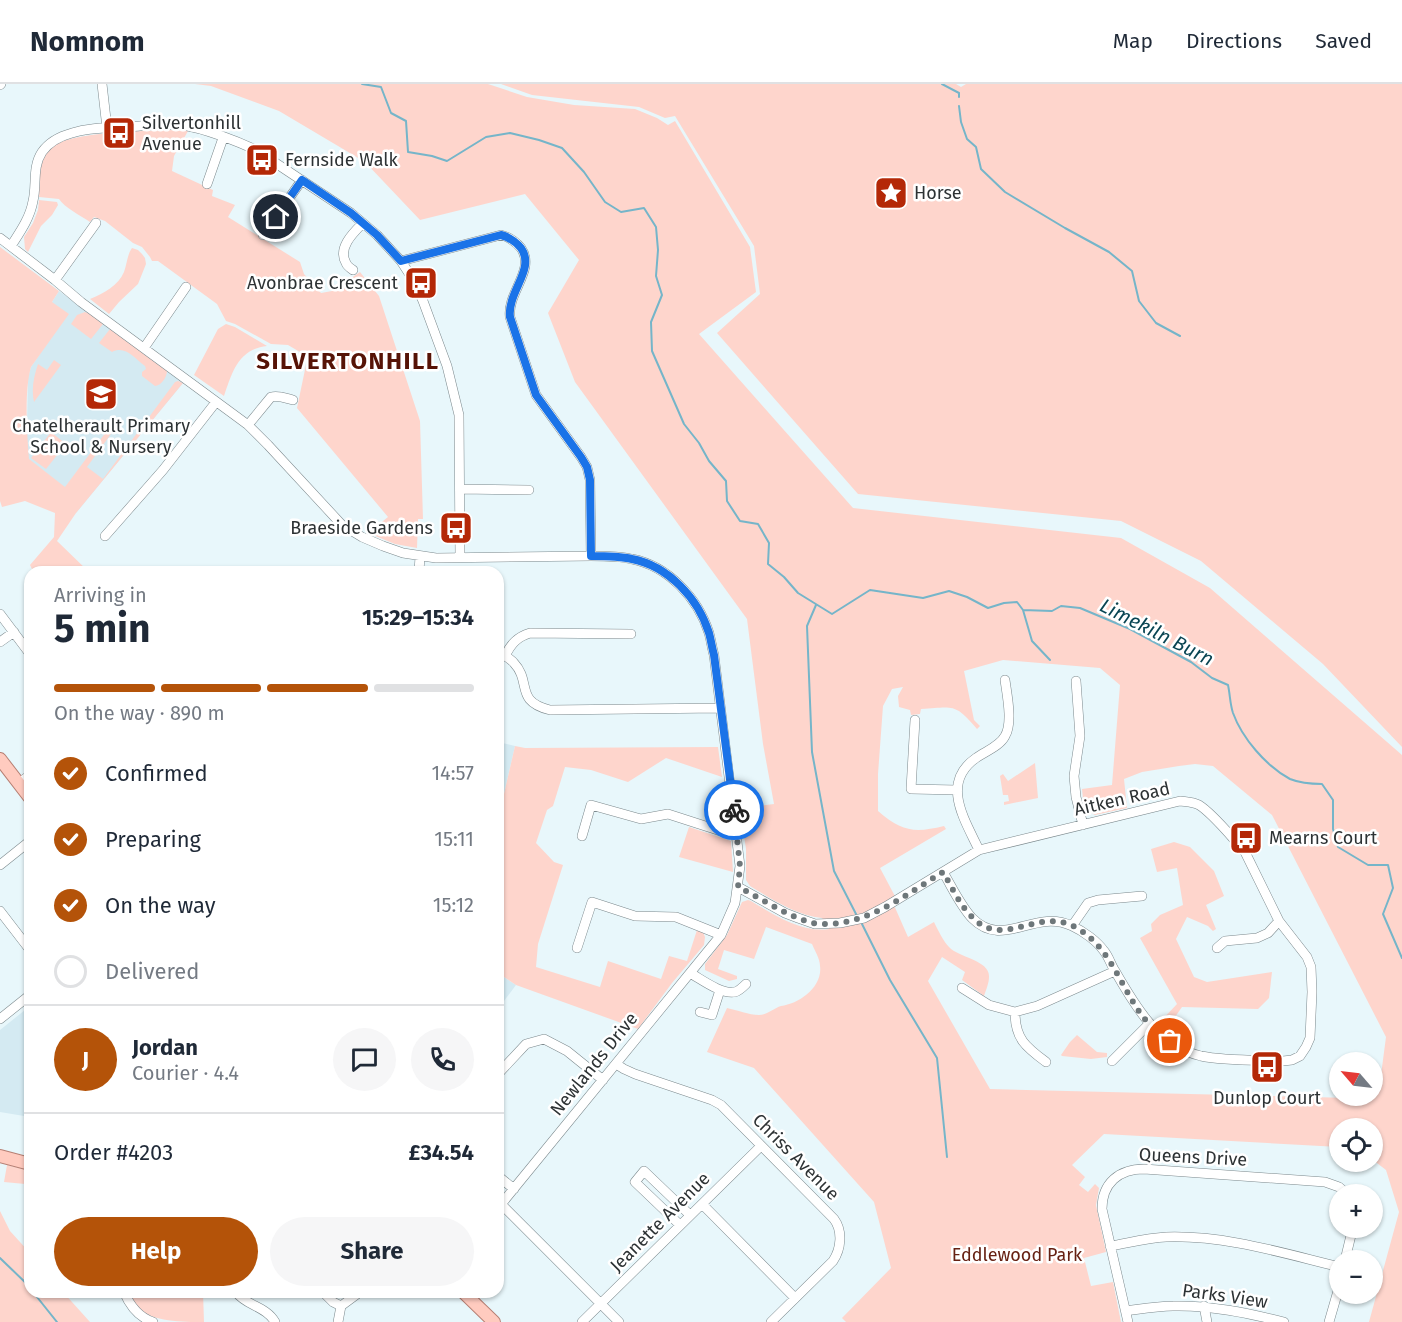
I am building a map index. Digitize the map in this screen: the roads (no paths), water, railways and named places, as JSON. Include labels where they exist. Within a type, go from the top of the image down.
[{"type":"main road","points":[[0,759],[24,790]]},
{"type":"main road","points":[[0,1156],[24,1162]]},
{"type":"main road","points":[[469,1298],[494,1322]]},
{"type":"street","points":[[102,84],[107,128]]},
{"type":"street","points":[[11,246],[32,208],[34,176],[43,150],[52,141],[84,130],[184,125],[256,150],[351,213],[377,235],[401,261],[414,281],[447,366],[459,415],[460,557]]},
{"type":"street","points":[[207,184],[223,138]]},
{"type":"street","points":[[263,235],[302,180]]},
{"type":"street","points":[[55,280],[96,223]]},
{"type":"street","points":[[352,270],[345,262],[344,248],[363,223]]},
{"type":"street","points":[[401,261],[501,235],[512,239],[523,252],[526,266],[511,300],[510,317],[536,395],[587,467],[590,480],[591,556]]},
{"type":"street","points":[[0,238],[81,302],[248,425],[342,525],[362,537],[403,553],[436,558],[615,556],[634,559],[652,565],[673,578],[685,590],[709,632],[714,655],[740,866],[735,903],[719,938],[676,917],[635,916],[592,902],[577,948]]},
{"type":"street","points":[[144,348],[186,287]]},
{"type":"street","points":[[248,425],[271,397],[282,396],[293,400]]},
{"type":"street","points":[[105,536],[163,470],[216,402]]},
{"type":"street","points":[[459,489],[529,490]]},
{"type":"street","points":[[419,566],[420,556]]},
{"type":"street","points":[[0,614],[24,646]]},
{"type":"street","points":[[0,642],[14,632]]},
{"type":"street","points":[[504,651],[514,641],[530,633],[631,634]]},
{"type":"street","points":[[504,656],[514,663],[520,672],[530,701],[550,710],[720,708]]},
{"type":"street","points":[[979,850],[960,808],[958,781],[969,764],[1000,743],[1007,734],[1009,722],[1005,680]]},
{"type":"street","points":[[1076,681],[1080,736],[1074,776],[1076,797],[1083,825]]},
{"type":"street","points":[[915,720],[911,789],[957,790]]},
{"type":"street","points":[[19,783],[24,779]]},
{"type":"street","name":"Aitken Road","points":[[738,887],[798,918],[815,924],[840,923],[864,918],[885,907],[979,850],[1180,801],[1191,802],[1200,806],[1245,852],[1280,921],[1307,957],[1311,967],[1310,1038],[1306,1047],[1300,1056],[1283,1061],[1214,1058],[1184,1050],[1149,1024],[1114,971],[1104,951],[1093,940],[1072,926]]},
{"type":"street","points":[[582,836],[591,806],[641,819],[668,814],[727,833],[736,831]]},
{"type":"street","points":[[0,864],[24,846]]},
{"type":"street","points":[[943,872],[972,917],[987,928],[998,931],[1041,921],[1056,921],[1072,926],[1088,903],[1142,896]]},
{"type":"street","points":[[0,911],[24,942]]},
{"type":"street","points":[[1217,948],[1225,941],[1257,938],[1268,933],[1280,921]]},
{"type":"street","name":"Newlands Drive","points":[[504,1201],[719,938]]},
{"type":"street","points":[[962,988],[989,1005],[1015,1012],[1037,1006],[1114,971]]},
{"type":"street","points":[[690,973],[720,990],[729,992],[737,992],[746,984]]},
{"type":"street","points":[[700,1012],[712,1015],[720,990]]},
{"type":"street","points":[[0,1020],[24,1000]]},
{"type":"street","points":[[1015,1012],[1015,1024],[1020,1038],[1026,1046],[1047,1062]]},
{"type":"street","points":[[1112,1061],[1149,1024]]},
{"type":"street","points":[[504,1068],[526,1044],[544,1039],[567,1051],[603,1080]]},
{"type":"street","name":"Chriss Avenue","points":[[616,1064],[624,1070],[721,1105],[838,1224],[839,1248],[833,1261],[771,1322]]},
{"type":"street","name":"Jeanette Avenue","points":[[582,1322],[760,1146]]},
{"type":"street","name":"Queens Drive","points":[[1128,1322],[1102,1209],[1103,1194],[1119,1174],[1133,1169],[1332,1184]]},
{"type":"street","points":[[680,1225],[635,1182],[644,1171],[690,1215]]},
{"type":"street","points":[[504,1181],[514,1189]]},
{"type":"street","points":[[702,1204],[795,1298]]},
{"type":"street","points":[[504,1210],[619,1322]]},
{"type":"street","points":[[1110,1246],[1163,1237],[1212,1238],[1329,1264]]},
{"type":"street","points":[[127,1298],[143,1318],[153,1322]]},
{"type":"street","points":[[243,1298],[267,1311],[275,1322]]},
{"type":"street","points":[[329,1298],[341,1306]]},
{"type":"street","points":[[338,1322],[341,1306],[352,1298]]},
{"type":"street","points":[[1329,1322],[1334,1304]]},
{"type":"street","name":"Parks View","points":[[1126,1311],[1171,1306],[1204,1306],[1252,1318],[1284,1322]]},
{"type":"street","points":[[1204,1306],[1207,1322]]},
{"type":"street","points":[[779,1314],[786,1322]]},
{"type":"waterway","name":"Limekiln Burn","points":[[362,84],[381,87],[391,113],[406,121],[408,152],[447,161],[486,137],[510,133],[562,148],[584,172],[605,202],[621,212],[644,208],[656,227],[658,250],[656,276],[662,295],[651,322],[652,351],[684,424],[709,461],[726,481],[727,501],[740,521],[758,524],[769,543],[768,564],[798,593],[832,614],[870,590],[923,598],[949,591],[988,608],[1017,602],[1023,610],[1052,611],[1061,606],[1080,608],[1130,629],[1191,662],[1212,678],[1228,685],[1232,710],[1242,732],[1272,767],[1290,779],[1322,784],[1333,800],[1333,829],[1338,847],[1368,865],[1388,865],[1393,888],[1383,914],[1402,958]]},
{"type":"waterway","points":[[942,84],[959,93],[959,97]]},
{"type":"waterway","points":[[959,106],[961,122],[967,139],[976,147],[981,169],[1005,192],[1109,252],[1132,271],[1139,301],[1156,323],[1180,336]]},
{"type":"waterway","points":[[816,605],[807,626],[812,752],[834,871],[856,914]]},
{"type":"waterway","points":[[1023,610],[1032,641],[1050,660]]},
{"type":"waterway","points":[[862,924],[890,980],[937,1058],[947,1157]]},
{"type":"waterway","points":[[0,1258],[24,1281]]},
{"type":"waterway","points":[[38,1298],[57,1322]]},
{"type":"place","name":"Silvertonhill Avenue","points":[[119,133]]},
{"type":"place","name":"Fernside Walk","points":[[262,160]]},
{"type":"place","name":"Horse","points":[[891,193]]},
{"type":"place","name":"Avonbrae Crescent","points":[[421,283]]},
{"type":"place","name":"Chatelherault Primary School & Nursery","points":[[101,394]]},
{"type":"place","name":"Braeside Gardens","points":[[456,528]]},
{"type":"place","name":"Mearns Court","points":[[1246,838]]},
{"type":"place","name":"Dunlop Court","points":[[1267,1067]]},
{"type":"district","name":"SILVERTONHILL","points":[[348,361]]},
{"type":"park label","name":"Eddlewood Park","points":[[1017,1255]]}]
